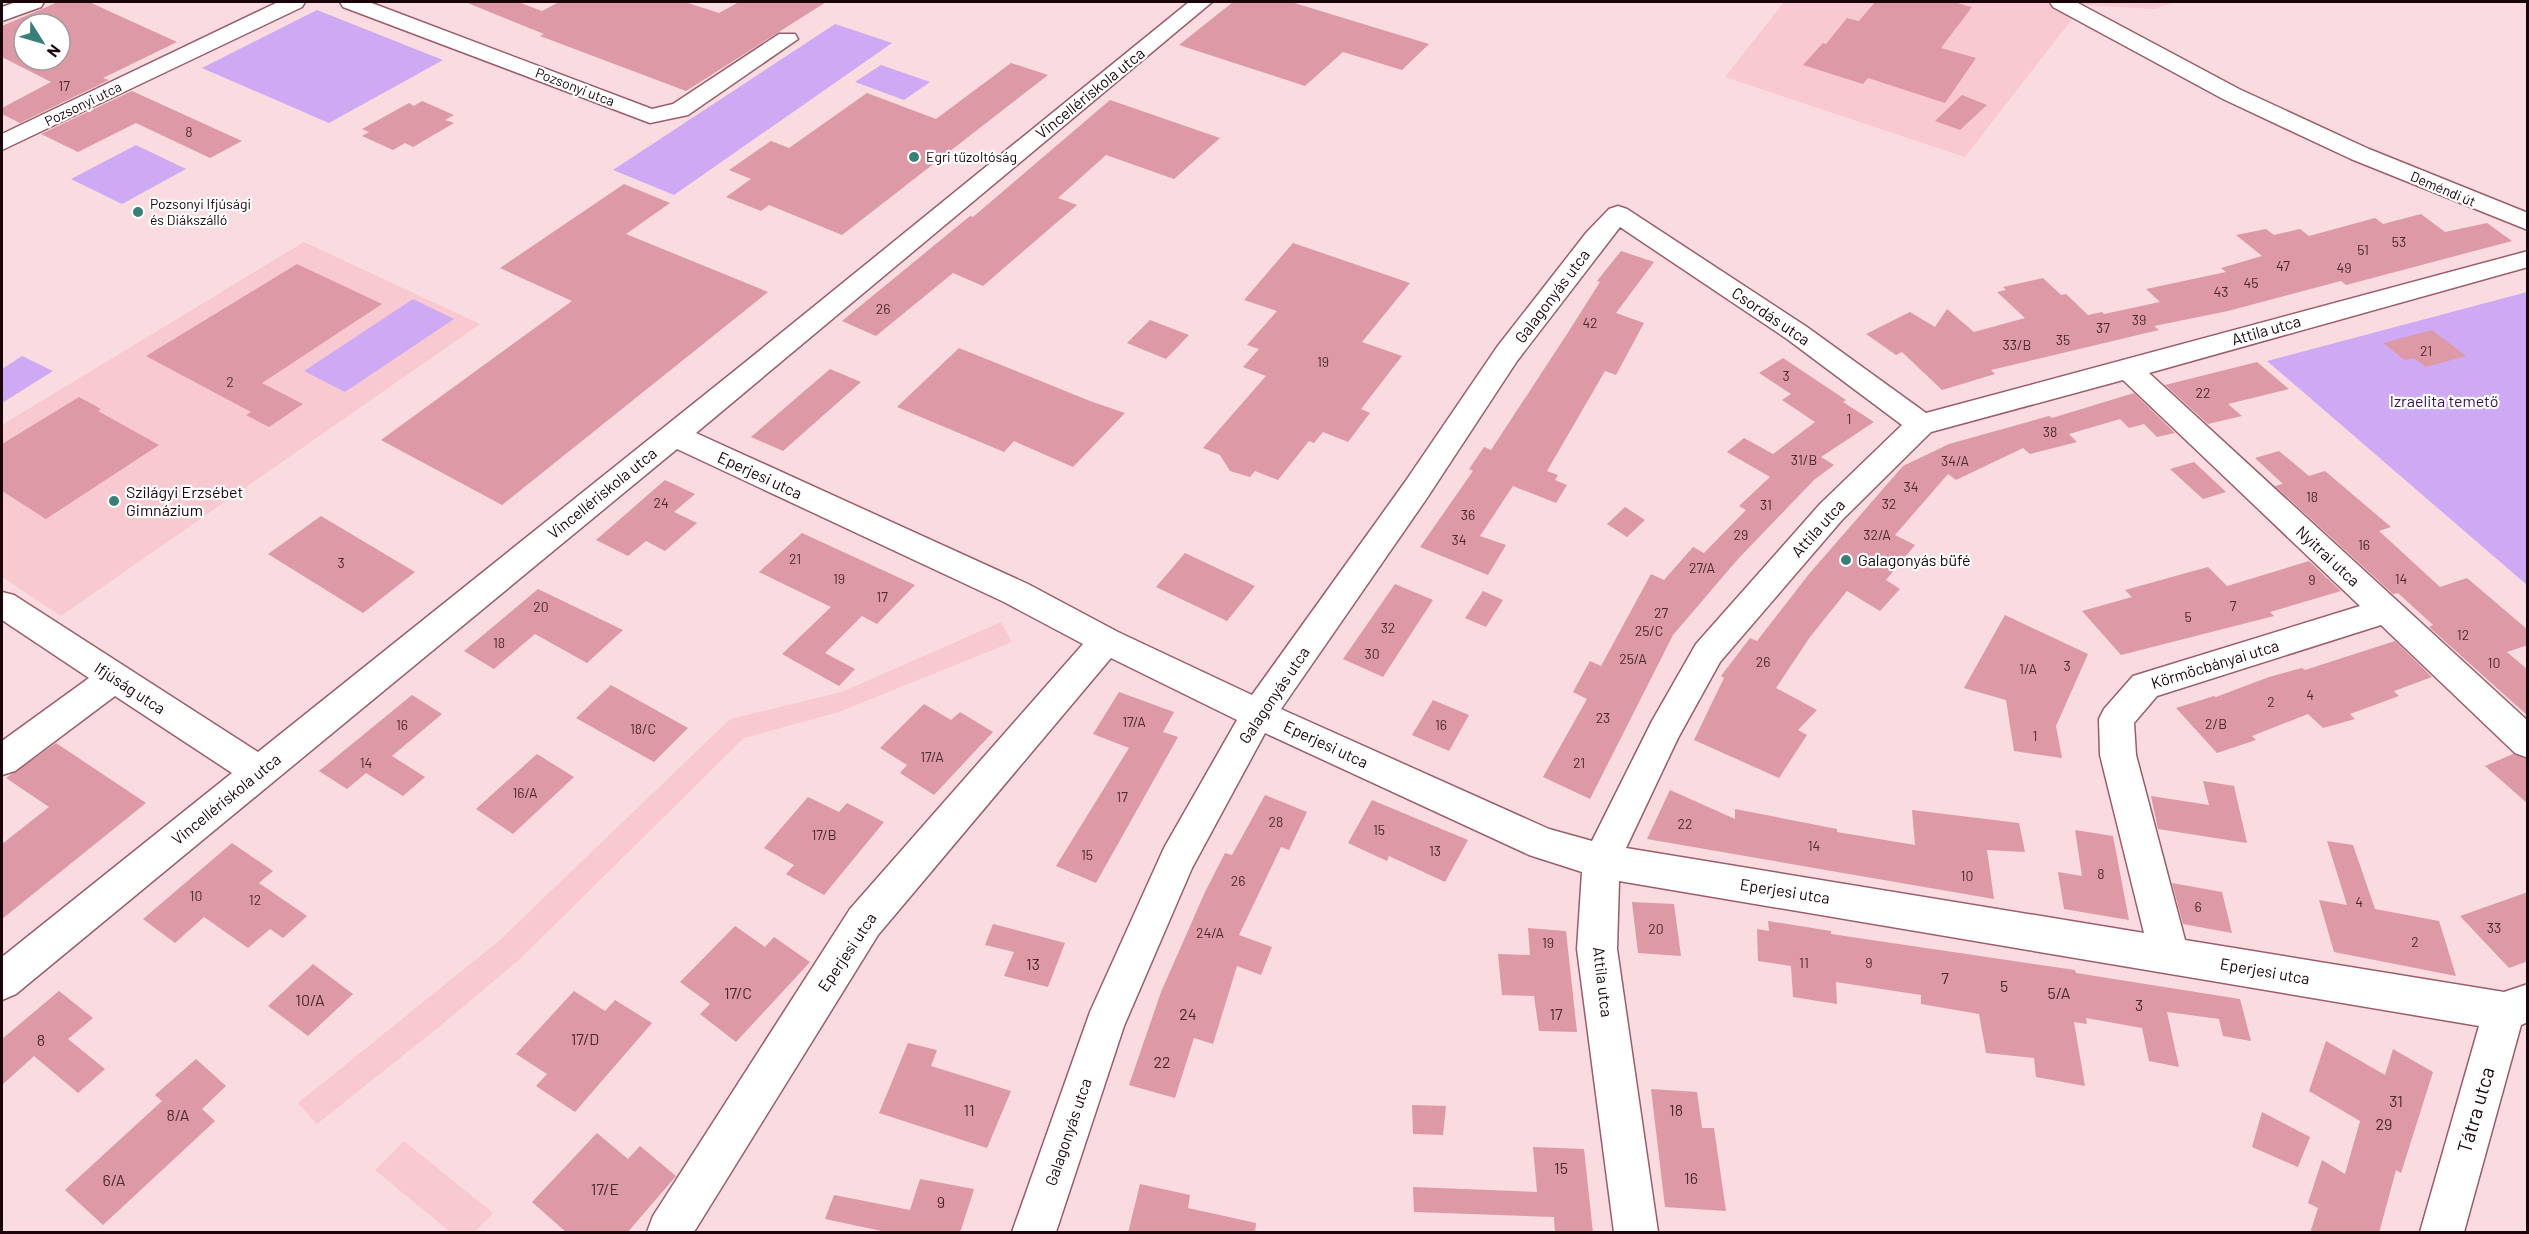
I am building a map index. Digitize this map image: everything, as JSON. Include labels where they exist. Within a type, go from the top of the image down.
[{"type":"street","points":[[2,15],[33,2]]},
{"type":"street","name":"Pozsonyi utca","points":[[2,143],[294,2]]},
{"type":"street","name":"Pozsonyi utca","points":[[351,2],[650,116],[680,110],[787,39]]},
{"type":"street","name":"Vincellériskola utca","points":[[2,981],[674,435],[1201,2]]},
{"type":"street","name":"Deméndi út","points":[[2061,2],[2231,94],[2360,153],[2528,222]]},
{"type":"street","name":"Csordás utca","points":[[1618,214],[1797,333],[1921,424]]},
{"type":"street","name":"Galagonyás utca","points":[[1034,1233],[1104,1026],[1177,860],[1258,714],[1416,490],[1507,354],[1595,239],[1618,214]]},
{"type":"street","name":"Attila utca","points":[[1636,1233],[1597,949],[1601,861],[1664,731],[1708,652],[1831,512],[1921,424],[1973,412],[2528,259]]},
{"type":"street","name":"Nyitrai utca","points":[[2128,369],[2528,743]]},
{"type":"street","name":"Eperjesi utca","points":[[674,435],[1016,593],[1106,641],[1258,714],[1542,843],[1601,861],[2169,954],[2516,1007]]},
{"type":"street","name":"Ifjúság utca","points":[[2,604],[260,772]]},
{"type":"street","name":"Körmöcbányai utca","points":[[2169,954],[2118,754],[2116,719],[2145,686],[2386,611]]},
{"type":"street","name":"Eperjesi utca","points":[[669,1233],[864,922],[1106,641]]},
{"type":"street","points":[[2,760],[114,678]]},
{"type":"street","name":"Tátra utca","points":[[2442,1233],[2516,1007]]},
{"type":"shaded area","points":[[1784,2],[2175,2],[2154,9],[2083,5],[1965,157],[1725,77]]},
{"type":"shaded area","name":"Szilágyi Erzsébet Gimnázium","points":[[304,242],[480,324],[61,616],[2,577],[2,425]]},
{"type":"shaded area","points":[[1001,622],[1012,642],[839,712],[744,738],[522,957],[450,1018],[317,1124],[298,1103],[500,940],[730,719],[842,692]]},
{"type":"shaded area","points":[[404,1141],[493,1213],[475,1232],[450,1232],[375,1170]]},
{"type":"green space","points":[[317,10],[443,60],[329,123],[202,68]]},
{"type":"green space","points":[[835,24],[892,43],[674,195],[613,170]]},
{"type":"green space","points":[[881,65],[930,82],[904,100],[855,82]]},
{"type":"green space","points":[[136,145],[186,169],[122,204],[71,179]]},
{"type":"green space","name":"Izraelita temető","points":[[2527,292],[2527,585],[2267,361]]},
{"type":"green space","points":[[413,299],[454,319],[345,392],[304,371]]},
{"type":"green space","points":[[22,356],[53,371],[2,403],[2,369]]},
{"type":"building","points":[[58,2],[89,2],[177,42],[103,78],[109,80],[20,123],[2,114],[2,108],[51,82],[31,72],[72,72],[72,12],[35,12]]},
{"type":"building","points":[[465,2],[518,2],[542,11],[559,2],[685,2],[719,13],[739,2],[826,2],[686,91],[540,36],[544,34]]},
{"type":"building","points":[[1233,2],[1291,2],[1429,44],[1402,70],[1343,52],[1305,86],[1179,45]]},
{"type":"building","points":[[1875,2],[1953,2],[1972,7],[1941,48],[1976,58],[1945,103],[1868,78],[1863,84],[1803,65],[1823,43],[1826,44],[1847,18],[1859,21]]},
{"type":"building","points":[[12,22],[12,62],[2,57],[2,26]]},
{"type":"building","points":[[1011,63],[1048,75],[842,235],[769,205],[761,211],[726,197],[751,179],[729,170],[771,141],[789,148],[867,93],[936,119]]},
{"type":"building","points":[[132,91],[242,141],[210,158],[136,123],[78,152],[41,134]]},
{"type":"building","points":[[1962,95],[1987,105],[1960,130],[1935,121]]},
{"type":"building","points":[[1110,100],[1220,138],[1174,179],[1106,155],[1058,198],[1077,205],[983,286],[953,273],[876,336],[842,321],[970,216],[973,217]]},
{"type":"building","points":[[422,101],[454,115],[445,120],[454,123],[413,147],[405,143],[393,150],[362,136],[369,132],[362,129],[409,103],[414,106]]},
{"type":"building","points":[[624,184],[670,203],[626,234],[768,292],[502,505],[381,440],[572,301],[500,268]]},
{"type":"building","points":[[2421,214],[2445,232],[2487,223],[2512,241],[2346,285],[2341,281],[2228,311],[2154,326],[2159,330],[1991,370],[1995,374],[1942,390],[1902,352],[1896,355],[1866,334],[1910,312],[1935,327],[1947,309],[1974,332],[2025,318],[1997,292],[2006,290],[2003,287],[2043,278],[2061,295],[2066,294],[2088,315],[2102,312],[2104,314],[2160,302],[2146,289],[2226,272],[2221,268],[2262,256],[2236,235],[2266,229],[2274,235],[2300,229],[2309,236],[2375,218],[2383,224]]},
{"type":"building","points":[[1293,243],[1410,283],[1362,342],[1402,356],[1361,409],[1370,413],[1348,442],[1323,432],[1314,443],[1309,441],[1278,480],[1255,471],[1250,477],[1230,471],[1220,455],[1203,448],[1266,376],[1243,367],[1259,349],[1247,345],[1277,311],[1244,300]]},
{"type":"building","points":[[1621,251],[1654,262],[1616,313],[1644,323],[1616,375],[1605,371],[1547,471],[1558,475],[1555,480],[1567,485],[1556,503],[1513,486],[1480,536],[1506,545],[1488,575],[1420,547],[1473,471],[1469,469],[1484,447],[1491,450],[1600,282],[1597,281]]},
{"type":"building","points":[[297,264],[382,304],[262,383],[303,404],[269,427],[246,415],[251,412],[146,356]]},
{"type":"building","points":[[1150,320],[1189,335],[1166,359],[1127,343]]},
{"type":"building","points":[[2432,330],[2466,356],[2426,367],[2414,358],[2405,360],[2383,343]]},
{"type":"building","points":[[959,348],[1125,413],[1073,467],[1014,441],[1004,452],[897,407]]},
{"type":"building","points":[[1783,358],[1846,400],[1843,402],[1874,422],[1821,457],[1834,465],[1814,480],[1738,559],[1673,635],[1590,799],[1543,777],[1587,699],[1573,692],[1590,661],[1601,666],[1651,574],[1664,580],[1693,547],[1704,553],[1746,510],[1739,506],[1770,477],[1727,452],[1744,438],[1773,454],[1815,422],[1782,400],[1791,394],[1759,373]]},
{"type":"building","points":[[2257,362],[2289,389],[2228,404],[2242,416],[2208,424],[2165,385]]},
{"type":"building","points":[[830,369],[861,382],[783,451],[751,437]]},
{"type":"building","points":[[2134,393],[2175,433],[2157,437],[2144,424],[2129,428],[2120,419],[2069,434],[2077,442],[2030,454],[2023,448],[1956,480],[1948,474],[1895,535],[1915,545],[1886,580],[1900,589],[1880,611],[1847,591],[1810,637],[1776,688],[1817,710],[1798,730],[1807,735],[1779,778],[1694,740],[1724,678],[1721,676],[1750,638],[1757,641],[1809,574],[1903,466],[1949,444],[2049,416],[2052,418]]},
{"type":"building","points":[[79,397],[101,409],[98,411],[159,445],[46,519],[2,491],[2,444]]},
{"type":"building","points":[[2279,451],[2309,476],[2325,471],[2391,527],[2379,531],[2440,587],[2467,578],[2528,630],[2528,645],[2507,652],[2528,670],[2528,716],[2429,627],[2433,625],[2398,593],[2393,594],[2275,486],[2283,484],[2255,458]]},
{"type":"building","points":[[2194,462],[2226,492],[2203,499],[2170,469]]},
{"type":"building","points":[[665,480],[695,494],[674,512],[697,523],[665,551],[646,541],[628,556],[596,540]]},
{"type":"building","points":[[1625,507],[1645,520],[1627,537],[1607,524]]},
{"type":"building","points":[[321,516],[415,572],[363,613],[268,554]]},
{"type":"building","points":[[802,533],[915,585],[877,624],[862,616],[825,653],[855,669],[839,686],[782,654],[831,607],[759,572]]},
{"type":"building","points":[[1185,553],[1255,586],[1227,621],[1156,587]]},
{"type":"building","points":[[2309,561],[2341,591],[2270,612],[2274,616],[2121,655],[2082,611],[2132,597],[2125,590],[2208,567],[2227,586]]},
{"type":"building","points":[[1395,584],[1433,600],[1383,677],[1343,659]]},
{"type":"building","points":[[538,589],[623,630],[587,663],[535,634],[494,669],[464,651]]},
{"type":"building","points":[[1483,591],[1503,600],[1486,627],[1465,618]]},
{"type":"building","points":[[2005,615],[2088,654],[2056,726],[2062,758],[2014,751],[2006,700],[1964,688]]},
{"type":"building","points":[[2395,641],[2432,677],[2394,691],[2399,696],[2350,714],[2355,719],[2323,728],[2308,714],[2252,736],[2256,740],[2217,753],[2176,708],[2216,697],[2269,677],[2302,668],[2305,670]]},
{"type":"building","points":[[611,685],[688,728],[654,762],[576,718]]},
{"type":"building","points":[[1119,692],[1174,712],[1163,732],[1178,737],[1096,883],[1056,866],[1129,748],[1093,734]]},
{"type":"building","points":[[412,695],[442,714],[392,756],[425,777],[403,796],[366,773],[347,789],[319,771]]},
{"type":"building","points":[[1433,700],[1469,715],[1449,751],[1412,735]]},
{"type":"building","points":[[924,704],[951,720],[960,712],[993,732],[934,795],[900,773],[907,765],[880,748]]},
{"type":"building","points":[[56,743],[146,803],[2,919],[2,844],[49,807],[6,778]]},
{"type":"building","points":[[537,754],[574,777],[513,834],[476,809]]},
{"type":"building","points":[[2513,754],[2528,760],[2528,804],[2485,766]]},
{"type":"building","points":[[2203,781],[2234,786],[2247,843],[2158,829],[2151,796],[2209,805]]},
{"type":"building","points":[[1670,790],[1735,819],[1735,809],[1837,829],[1837,832],[1915,845],[1912,810],[2019,823],[2025,852],[1987,850],[1994,899],[1647,839]]},
{"type":"building","points":[[1265,795],[1307,812],[1289,850],[1281,847],[1239,935],[1272,947],[1261,975],[1237,966],[1213,1044],[1194,1038],[1175,1098],[1129,1085],[1161,992],[1205,892],[1225,853],[1232,855]]},
{"type":"building","points":[[808,797],[839,812],[847,803],[884,822],[824,895],[786,874],[794,865],[764,848]]},
{"type":"building","points":[[1372,800],[1468,840],[1445,882],[1389,856],[1387,861],[1348,843]]},
{"type":"building","points":[[2075,830],[2113,836],[2129,920],[2064,909],[2058,872],[2082,876]]},
{"type":"building","points":[[2327,841],[2353,845],[2375,909],[2439,921],[2456,976],[2334,952],[2319,900],[2347,905]]},
{"type":"building","points":[[232,843],[273,871],[259,883],[307,916],[283,938],[270,929],[248,948],[204,917],[175,943],[143,919]]},
{"type":"building","points":[[2172,883],[2222,892],[2232,933],[2183,924]]},
{"type":"building","points":[[2528,892],[2528,961],[2509,968],[2460,916]]},
{"type":"building","points":[[1632,902],[1674,904],[1681,956],[1638,953]]},
{"type":"building","points":[[1768,921],[1831,931],[1831,934],[2075,970],[2076,973],[2240,999],[2251,1041],[2223,1036],[2219,1019],[2167,1012],[2179,1067],[2149,1061],[2142,1028],[2086,1018],[2087,1024],[2074,1022],[2085,1086],[2036,1077],[2034,1058],[1986,1053],[1979,1014],[1921,1004],[1921,995],[1836,982],[1837,1004],[1793,997],[1791,966],[1758,961],[1757,929],[1769,931]]},
{"type":"building","points":[[993,924],[1065,943],[1048,987],[1004,976],[1014,952],[985,945]]},
{"type":"building","points":[[735,926],[765,947],[774,937],[810,962],[736,1042],[700,1014],[710,1004],[680,982]]},
{"type":"building","points":[[1528,928],[1566,931],[1577,1032],[1539,1031],[1534,996],[1502,995],[1498,954],[1530,955]]},
{"type":"building","points":[[313,964],[353,994],[308,1036],[268,1006]]},
{"type":"building","points":[[59,991],[93,1018],[68,1039],[105,1069],[78,1093],[34,1056],[2,1085],[2,1039]]},
{"type":"building","points":[[574,991],[605,1011],[615,1000],[652,1023],[575,1112],[536,1086],[547,1074],[516,1054]]},
{"type":"building","points":[[2326,1041],[2385,1075],[2393,1049],[2433,1072],[2401,1173],[2396,1170],[2379,1233],[2310,1233],[2318,1208],[2308,1203],[2322,1160],[2345,1174],[2360,1121],[2309,1091]]},
{"type":"building","points":[[908,1043],[937,1050],[931,1066],[1011,1091],[987,1148],[879,1113]]},
{"type":"building","points":[[196,1059],[226,1086],[202,1109],[215,1121],[103,1225],[65,1190],[162,1101],[155,1095]]},
{"type":"building","points":[[1651,1089],[1697,1092],[1702,1128],[1714,1128],[1726,1211],[1665,1207]]},
{"type":"building","points":[[1412,1105],[1446,1106],[1443,1135],[1413,1134]]},
{"type":"building","points":[[2262,1112],[2310,1137],[2298,1167],[2252,1147]]},
{"type":"building","points":[[597,1133],[628,1159],[640,1146],[676,1176],[627,1233],[567,1233],[532,1202]]},
{"type":"building","points":[[1533,1147],[1584,1149],[1593,1233],[1555,1233],[1554,1217],[1414,1212],[1413,1187],[1537,1192]]},
{"type":"building","points":[[920,1179],[974,1189],[960,1233],[891,1233],[825,1219],[834,1195],[910,1210]]},
{"type":"building","points":[[1140,1184],[1190,1195],[1188,1208],[1256,1223],[1255,1233],[1128,1233]]},
{"type":"place","name":"Egri tűzoltóság","points":[[914,157]]},
{"type":"place","name":"Pozsonyi Ifjúsági és Diákszálló","points":[[138,212]]},
{"type":"place","name":"Szilágyi Erzsébet Gimnázium","points":[[114,501]]},
{"type":"place","name":"Galagonyás büfé","points":[[1846,560]]}]
